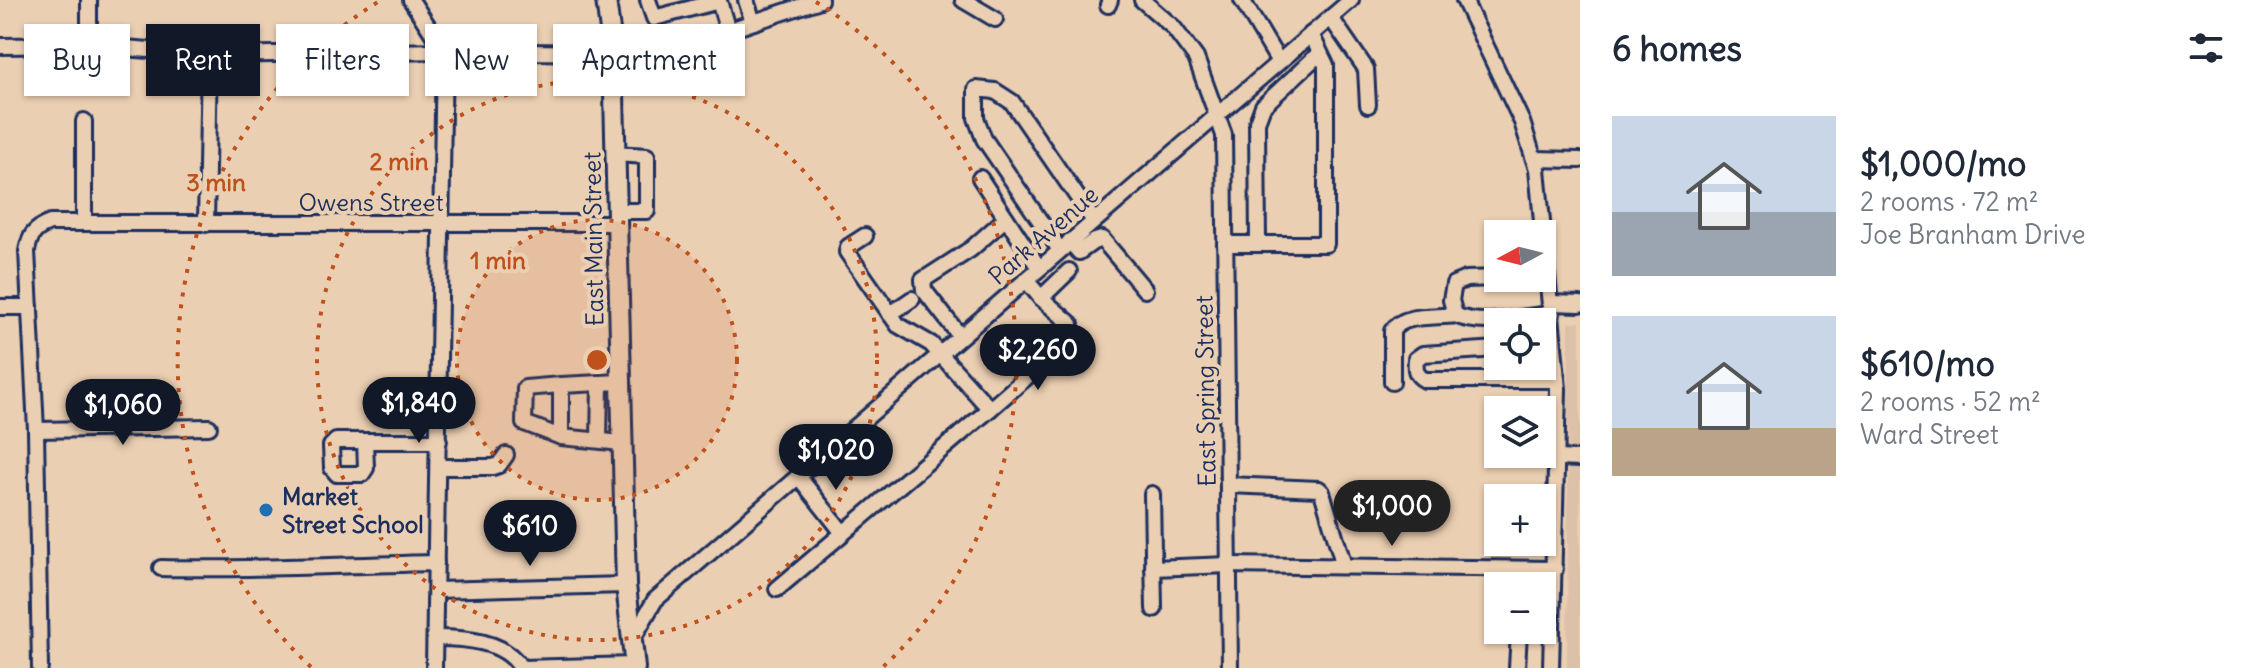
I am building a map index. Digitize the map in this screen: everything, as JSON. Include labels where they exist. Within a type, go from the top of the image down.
[{"type":"main road","name":"East Main Street","points":[[606,0],[609,24]]},
{"type":"main road","name":"East Main Street","points":[[614,96],[626,585],[635,666]]},
{"type":"street","points":[[89,0],[89,24]]},
{"type":"street","points":[[411,0],[427,24]]},
{"type":"street","points":[[648,0],[654,18],[719,1],[726,24]]},
{"type":"street","points":[[746,0],[753,22]]},
{"type":"street","points":[[745,25],[820,0]]},
{"type":"street","points":[[963,0],[995,19]]},
{"type":"street","name":"East Spring Street","points":[[1142,0],[1173,27],[1196,58],[1224,135],[1230,668]]},
{"type":"street","points":[[1242,0],[1279,62]]},
{"type":"street","name":"Park Avenue","points":[[632,640],[655,600],[1351,0]]},
{"type":"street","points":[[1464,0],[1522,122],[1534,159],[1540,220]]},
{"type":"street","points":[[1331,18],[1366,69],[1368,105]]},
{"type":"street","points":[[1225,244],[1326,244],[1326,65],[1311,34]]},
{"type":"street","points":[[0,46],[24,46]]},
{"type":"street","points":[[260,54],[425,51]]},
{"type":"street","points":[[1258,244],[1257,122],[1263,106],[1320,53]]},
{"type":"street","points":[[1094,221],[1012,102],[995,91],[976,89],[976,118],[984,139],[1065,246],[1079,252],[1102,239],[1145,290]]},
{"type":"street","points":[[206,224],[208,96]]},
{"type":"street","points":[[434,668],[444,96]]},
{"type":"street","points":[[84,121],[84,223]]},
{"type":"street","name":"Owens Street","points":[[30,307],[27,251],[33,232],[50,223],[443,224],[616,217],[647,211],[647,156],[615,154]]},
{"type":"street","points":[[1534,159],[1580,160]]},
{"type":"street","points":[[980,178],[1039,268]]},
{"type":"street","points":[[960,336],[924,290],[923,280],[971,249],[1006,218]]},
{"type":"street","points":[[865,236],[848,247],[847,252],[890,314],[906,331],[931,344],[990,409]]},
{"type":"street","points":[[1041,298],[1069,271]]},
{"type":"street","points":[[1455,315],[1451,300],[1454,284],[1466,279],[1484,278]]},
{"type":"street","points":[[1026,280],[1071,324]]},
{"type":"street","points":[[890,314],[912,299]]},
{"type":"street","points":[[1556,308],[1580,304]]},
{"type":"street","points":[[0,307],[30,307],[36,430],[40,668]]},
{"type":"street","points":[[1392,382],[1391,340],[1396,324],[1412,319],[1455,315],[1463,319],[1484,320]]},
{"type":"street","points":[[777,589],[1061,347]]},
{"type":"street","points":[[1484,350],[1423,354],[1416,359],[1415,370],[1425,380],[1484,380]]},
{"type":"street","points":[[1555,572],[1556,376]]},
{"type":"street","points":[[620,382],[525,388],[524,423],[561,437],[622,443]]},
{"type":"street","points":[[599,440],[600,383]]},
{"type":"street","points":[[561,385],[561,437]]},
{"type":"street","points":[[36,430],[209,427]]},
{"type":"street","points":[[365,441],[439,441]]},
{"type":"street","points":[[438,467],[493,467],[503,462],[506,455]]},
{"type":"street","points":[[1557,458],[1580,459]]},
{"type":"street","points":[[798,476],[843,533]]},
{"type":"street","points":[[1228,485],[1312,487],[1322,492],[1344,566]]},
{"type":"street","points":[[1152,494],[1154,609]]},
{"type":"street","points":[[161,568],[230,570],[264,566],[436,563]]},
{"type":"street","points":[[1153,568],[1229,565],[1555,569]]},
{"type":"street","points":[[436,590],[626,585]]},
{"type":"street","points":[[435,638],[479,641],[512,658],[521,668],[635,666]]},
{"type":"street","points":[[1517,668],[1518,644]]},
{"type":"street","points":[[1549,644],[1551,668]]},
{"type":"shaded area","points":[[1580,322],[1580,668],[1567,668],[1569,323]]},
{"type":"place","name":"Market Street School","points":[[266,510]]}]
